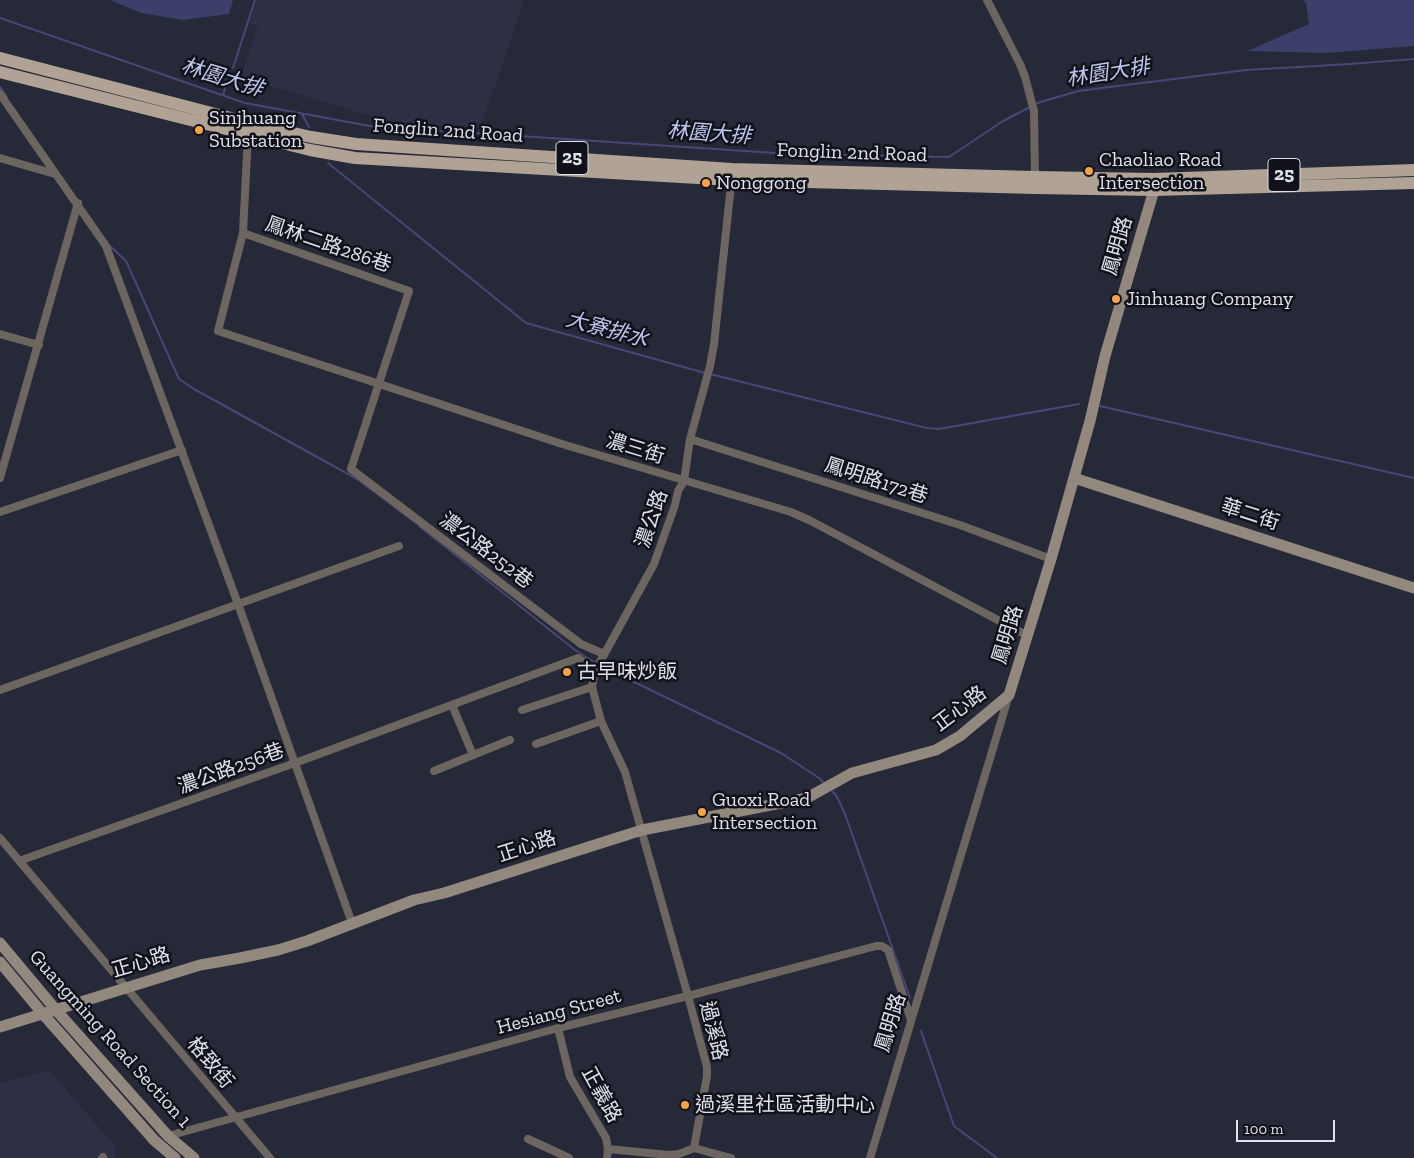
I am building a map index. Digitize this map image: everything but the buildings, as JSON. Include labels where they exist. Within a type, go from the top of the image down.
[{"type":"main road","name":"Fonglin 2nd Road","points":[[0,58],[311,137],[356,144],[732,174]]},
{"type":"main road","name":"Fonglin 2nd Road","points":[[0,72],[310,150],[356,158],[732,174],[1154,185],[1414,183]]},
{"type":"main road","name":"Fonglin 2nd Road","points":[[1154,185],[1414,170]]},
{"type":"street","points":[[987,0],[1020,64],[1034,111],[1035,182]]},
{"type":"street","points":[[0,94],[78,203],[106,246],[238,604],[352,923]]},
{"type":"street","name":"鳳林二路286巷","points":[[248,135],[243,233],[409,291],[378,385]]},
{"type":"street","points":[[0,158],[56,174]]},
{"type":"street","name":"濃公路","points":[[642,830],[625,772],[601,721],[592,687],[597,667],[654,564],[675,505],[678,491],[684,481],[690,439],[710,366],[714,344],[732,174]]},
{"type":"street","name":"鳳明路","points":[[870,1158],[1051,559],[1090,421],[1105,356],[1154,185]]},
{"type":"street","points":[[0,478],[78,203]]},
{"type":"street","name":"濃三街","points":[[243,233],[218,331],[562,444],[791,512],[1028,636]]},
{"type":"street","points":[[0,334],[39,345]]},
{"type":"street","name":"濃公路252巷","points":[[378,385],[351,469],[581,644],[604,654]]},
{"type":"street","name":"鳳明路172巷","points":[[690,439],[960,525],[1051,559]]},
{"type":"street","points":[[0,512],[182,450]]},
{"type":"street","name":"華二街","points":[[1074,478],[1414,588]]},
{"type":"street","points":[[0,690],[399,546]]},
{"type":"street","name":"濃公路256巷","points":[[19,861],[295,763],[578,658],[597,667]]},
{"type":"street","points":[[522,710],[592,687]]},
{"type":"street","name":"正心路","points":[[0,1027],[200,964],[278,950],[307,941],[414,900],[444,893],[642,830],[807,798],[852,773],[936,750],[960,736],[1009,695]]},
{"type":"street","points":[[452,705],[473,755]]},
{"type":"street","points":[[536,744],[601,721]]},
{"type":"street","points":[[434,771],[510,740]]},
{"type":"street","name":"過溪路","points":[[642,830],[707,1067],[694,1148]]},
{"type":"street","name":"格致街","points":[[0,838],[270,1158]]},
{"type":"street","name":"Guangming Road Section 1","points":[[0,943],[56,1010],[168,1136],[194,1158]]},
{"type":"street","name":"Hesiang Street","points":[[168,1136],[234,1116],[558,1028],[876,946],[882,946],[888,950],[911,1020]]},
{"type":"street","name":"Guangming Road Section 1","points":[[0,962],[43,1014],[154,1140],[175,1158]]},
{"type":"street","name":"正義路","points":[[558,1028],[570,1076],[606,1138],[608,1149]]},
{"type":"street","points":[[528,1139],[569,1158]]},
{"type":"street","points":[[607,1158],[608,1149],[669,1155],[679,1154],[694,1148],[731,1158]]},
{"type":"shaded area","points":[[110,0],[233,0],[229,14],[183,20],[141,13]]},
{"type":"shaded area","points":[[257,0],[524,0],[481,127],[394,123],[241,77],[257,26],[249,23]]},
{"type":"shaded area","points":[[1303,0],[1414,0],[1414,46],[1326,53],[1247,51],[1309,24],[1306,3]]},
{"type":"shaded area","points":[[49,1070],[116,1147],[115,1158],[0,1158],[0,1083]]},
{"type":"waterway","points":[[233,68],[255,0]]},
{"type":"waterway","name":"林園大排","points":[[0,18],[245,103],[370,126],[790,154],[949,157],[1003,121],[1030,107]]},
{"type":"waterway","name":"林園大排","points":[[1034,104],[1078,91],[1246,70],[1414,59]]},
{"type":"waterway","points":[[0,87],[7,97]]},
{"type":"waterway","points":[[223,95],[225,88]]},
{"type":"waterway","points":[[302,114],[309,127]]},
{"type":"waterway","name":"大寮排水","points":[[328,163],[526,323],[705,373]]},
{"type":"waterway","points":[[109,245],[126,261],[179,379],[357,479],[416,523]]},
{"type":"waterway","name":"大寮排水","points":[[710,374],[927,428],[939,429],[1079,404]]},
{"type":"waterway","points":[[1100,406],[1414,478]]},
{"type":"waterway","points":[[419,526],[575,650],[597,664]]},
{"type":"waterway","points":[[601,666],[781,753],[824,783]]},
{"type":"waterway","points":[[831,790],[836,795],[845,814],[910,998]]},
{"type":"waterway","points":[[921,1031],[954,1126],[997,1158]]},
{"type":"place","name":"Sinjhuang Substation","points":[[199,130]]},
{"type":"place","name":"Chaoliao Road Intersection","points":[[1089,171]]},
{"type":"place","name":"Nonggong","points":[[706,183]]},
{"type":"place","name":"Jinhuang Company","points":[[1116,299]]},
{"type":"place","name":"古早味炒飯","points":[[567,672]]},
{"type":"place","name":"Guoxi Road Intersection","points":[[702,812]]},
{"type":"place","name":"過溪里社區活動中心","points":[[685,1105]]}]
